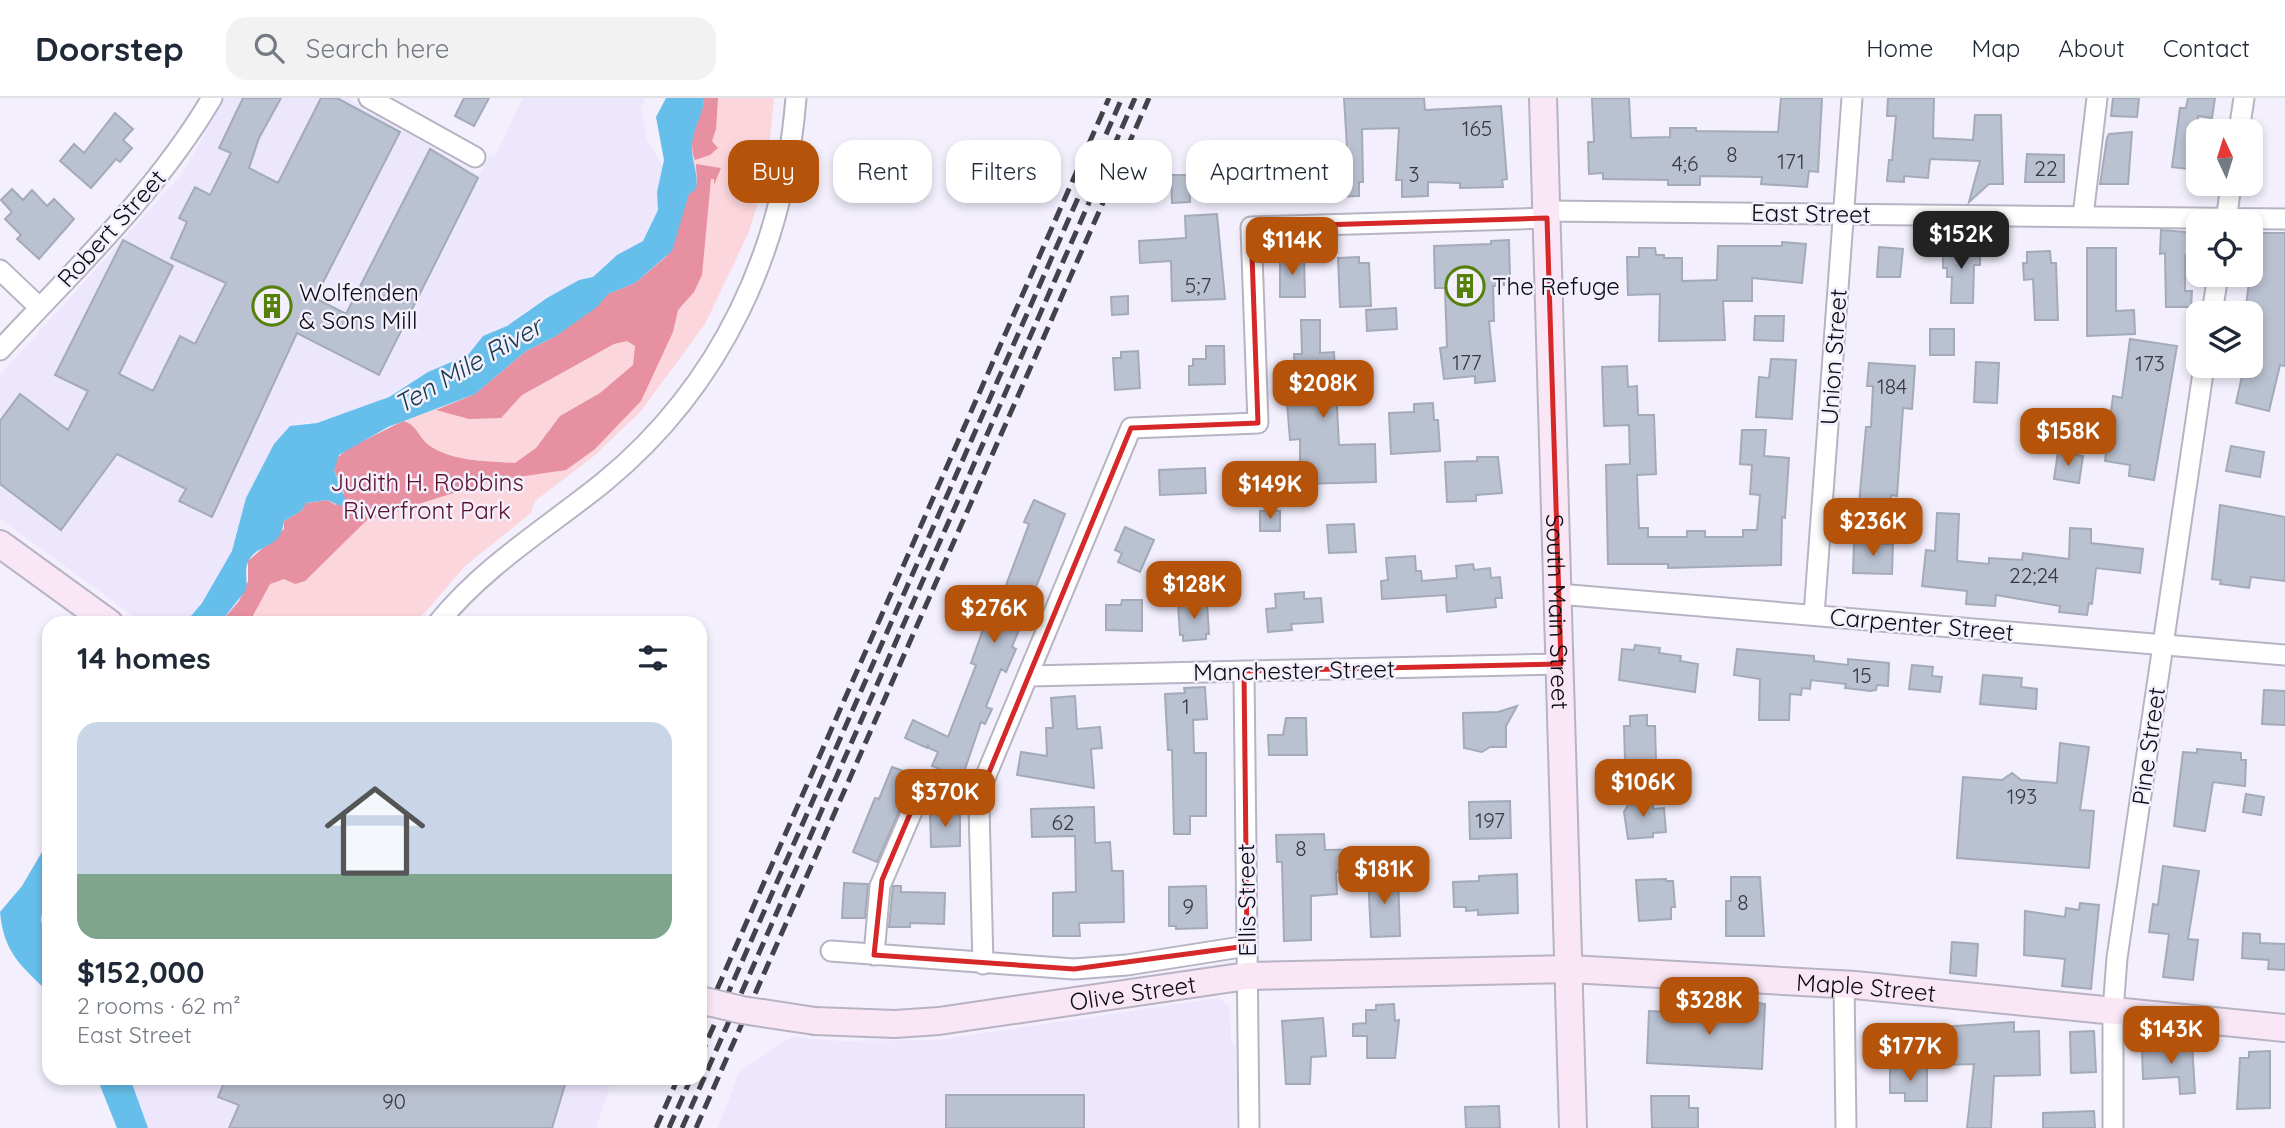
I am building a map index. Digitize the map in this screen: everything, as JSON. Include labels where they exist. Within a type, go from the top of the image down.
[{"type":"main road","name":"South Main Street","points":[[1543,98],[1573,1128]]},
{"type":"main road","points":[[0,544],[99,616]]},
{"type":"main road","name":"Maple Street","points":[[1570,969],[1844,985],[2285,1028]]},
{"type":"main road","name":"Olive Street","points":[[707,1002],[815,1021],[895,1024],[939,1021],[1247,976],[1570,969]]},
{"type":"street","name":"Robert Street","points":[[0,350],[153,183],[188,137],[212,98]]},
{"type":"street","points":[[369,98],[475,157]]},
{"type":"street","points":[[445,616],[480,578],[635,454],[679,407],[710,366],[750,293],[771,240],[788,171],[796,98]]},
{"type":"street","name":"Union Street","points":[[1814,615],[1852,98]]},
{"type":"street","points":[[2083,216],[2096,98]]},
{"type":"street","points":[[2241,119],[2244,98]]},
{"type":"street","name":"East Street","points":[[1028,676],[1131,428],[1258,423],[1251,227],[1547,215],[1843,214],[2186,219]]},
{"type":"street","name":"East Street","points":[[2263,219],[2285,219]]},
{"type":"street","points":[[0,270],[39,307]]},
{"type":"street","name":"Pine Street","points":[[2113,1128],[2113,1011],[2120,934],[2202,378]]},
{"type":"street","name":"Carpenter Street","points":[[1559,594],[2285,655]]},
{"type":"street","name":"Manchester Street","points":[[1028,676],[1561,664]]},
{"type":"street","name":"Ellis Street","points":[[1244,671],[1249,1128]]},
{"type":"street","points":[[983,964],[979,799],[982,785],[1028,676]]},
{"type":"street","points":[[874,955],[880,886],[914,807],[926,800],[979,799]]},
{"type":"street","name":"Olive Street","points":[[831,951],[1066,969],[1108,967],[1247,946]]},
{"type":"street","points":[[1844,985],[1846,1128]]},
{"type":"highlighted area","points":[[1547,218],[1561,664],[1244,671],[1247,946],[1074,969],[874,955],[882,880],[910,814],[926,800],[978,799],[1131,428],[1258,423],[1251,227]]},
{"type":"shaded area","points":[[225,98],[347,98],[479,175],[490,154],[495,156],[523,98],[645,98],[641,108],[647,140],[664,168],[657,192],[658,210],[649,232],[636,247],[617,255],[593,277],[579,280],[528,310],[507,326],[483,336],[468,355],[428,372],[373,405],[317,423],[300,423],[268,457],[251,489],[232,551],[202,603],[191,616],[133,616],[0,519],[0,375],[182,174]]},
{"type":"shaded area","points":[[1218,998],[1230,1006],[1231,1043],[1236,1044],[1237,1128],[718,1128],[739,1072],[791,1037],[842,1041],[938,1040]]},
{"type":"shaded area","points":[[133,1085],[611,1085],[596,1128],[148,1128]]},
{"type":"green space","name":"Judith H. Robbins Riverfront Park","points":[[704,98],[774,98],[770,140],[728,140],[728,203],[758,203],[748,234],[705,324],[641,411],[594,456],[535,501],[531,513],[465,566],[422,616],[226,616],[403,421],[464,399],[574,323],[697,176],[692,153]]},
{"type":"green space","points":[[704,98],[718,98],[716,129],[712,141],[718,148],[710,155],[695,160],[692,151],[693,134]]},
{"type":"green space","points":[[696,164],[721,168],[714,185],[714,179],[711,179],[702,275],[694,292],[678,310],[673,332],[641,401],[595,449],[566,470],[492,481],[367,520],[305,581],[295,584],[284,579],[270,584],[253,616],[226,616],[239,601],[248,581],[248,561],[284,529],[284,521],[301,511],[306,503],[327,500],[336,505],[344,493],[334,470],[334,461],[347,449],[403,421],[412,425],[430,446],[449,455],[471,460],[515,463],[536,448],[560,416],[600,393],[633,365],[635,346],[627,341],[614,344],[522,395],[501,418],[469,419],[436,410],[475,394],[526,351],[556,336],[608,294],[635,283],[667,256],[689,193],[697,183]]},
{"type":"water","name":"Ten Mile River","points":[[666,98],[704,98],[692,145],[696,189],[689,194],[672,251],[635,283],[608,294],[597,307],[556,336],[526,351],[475,394],[388,427],[339,455],[334,470],[346,501],[341,506],[327,500],[306,503],[301,511],[284,521],[282,531],[274,542],[252,556],[247,565],[246,590],[226,616],[191,616],[202,603],[232,551],[246,498],[274,444],[290,426],[317,423],[389,397],[428,372],[468,355],[483,336],[507,326],[579,280],[593,277],[617,255],[643,241],[658,210],[657,192],[664,160],[656,117]]},
{"type":"water","points":[[42,852],[42,986],[10,949],[2,926],[0,912],[22,886]]},
{"type":"water","points":[[100,1085],[133,1085],[148,1128],[117,1128]]},
{"type":"building","name":"Wolfenden & Sons Mill","points":[[243,98],[281,98],[259,138],[249,168],[278,183],[321,98],[337,98],[400,132],[315,298],[346,314],[430,149],[478,178],[379,375],[297,333],[212,517],[179,501],[186,489],[117,454],[61,530],[0,484],[0,421],[20,394],[68,430],[88,391],[55,375],[123,240],[173,266],[119,374],[153,391],[180,336],[195,344],[226,283],[171,258],[187,222],[179,218],[195,187],[210,195],[231,153],[219,148]]},
{"type":"building","points":[[464,98],[489,98],[474,126],[455,116]]},
{"type":"building","points":[[1344,98],[1424,98],[1425,110],[1501,106],[1507,179],[1502,180],[1503,187],[1460,188],[1460,183],[1428,182],[1428,196],[1402,197],[1402,180],[1396,180],[1399,128],[1362,129],[1363,182],[1359,182],[1359,196],[1353,196],[1353,140],[1347,140]]},
{"type":"building","points":[[1592,98],[1629,98],[1631,138],[1670,137],[1670,128],[1778,132],[1781,98],[1822,98],[1818,172],[1809,171],[1807,187],[1761,184],[1762,177],[1700,176],[1700,185],[1668,185],[1668,180],[1603,179],[1603,173],[1589,174],[1588,142],[1594,142]]},
{"type":"building","points":[[1888,98],[1934,98],[1933,138],[1973,140],[1975,115],[2001,115],[2003,184],[1989,184],[1969,202],[1980,161],[1930,159],[1928,178],[1904,176],[1904,182],[1887,181],[1896,116],[1887,116]]},
{"type":"building","points":[[2113,98],[2139,98],[2137,117],[2111,116]]},
{"type":"building","points":[[2188,98],[2215,98],[2212,118],[2198,116],[2198,119],[2186,119],[2186,169],[2172,167],[2180,108],[2186,108]]},
{"type":"building","points":[[115,113],[133,129],[123,140],[132,148],[120,162],[116,159],[91,188],[60,161],[74,144],[84,153]]},
{"type":"building","points":[[2132,132],[2128,184],[2100,184],[2109,134]]},
{"type":"building","points":[[2027,154],[2064,155],[2064,182],[2025,182]]},
{"type":"building","points":[[1172,175],[1186,175],[1186,202],[1172,203]]},
{"type":"building","points":[[12,189],[23,200],[32,190],[47,206],[54,199],[74,219],[39,259],[17,239],[21,235],[5,219],[12,212],[1,200]]},
{"type":"building","points":[[1217,214],[1225,299],[1172,301],[1171,261],[1140,263],[1139,241],[1186,238],[1185,216]]},
{"type":"building","points":[[2161,230],[2186,232],[2185,291],[2192,291],[2191,301],[2186,301],[2186,307],[2166,307],[2165,253],[2160,254]]},
{"type":"building","points":[[2263,233],[2285,233],[2285,366],[2280,365],[2269,411],[2236,403],[2242,378],[2263,378],[2263,301],[2247,301],[2248,287],[2263,287]]},
{"type":"building","name":"The Refuge","points":[[1509,240],[1510,276],[1504,277],[1504,285],[1493,286],[1494,321],[1489,321],[1495,381],[1475,383],[1475,376],[1444,379],[1440,348],[1447,347],[1445,288],[1435,288],[1434,246],[1491,244],[1491,241]]},
{"type":"building","points":[[1782,242],[1806,244],[1802,283],[1752,278],[1752,301],[1723,301],[1725,340],[1659,341],[1660,294],[1628,295],[1627,257],[1639,257],[1639,248],[1655,248],[1656,255],[1664,255],[1664,258],[1682,258],[1682,281],[1717,280],[1718,246],[1782,246]]},
{"type":"building","points":[[1943,246],[1980,246],[1980,265],[1974,265],[1973,303],[1951,303],[1952,277],[1947,277],[1947,268],[1943,268]]},
{"type":"building","points":[[1879,247],[1903,249],[1900,277],[1877,277]]},
{"type":"building","points":[[2087,248],[2116,248],[2116,311],[2134,310],[2135,334],[2087,336]]},
{"type":"building","points":[[2050,251],[2051,263],[2056,263],[2058,320],[2035,320],[2033,279],[2024,280],[2023,263],[2027,263],[2027,252]]},
{"type":"building","points":[[1280,256],[1304,256],[1305,297],[1280,297]]},
{"type":"building","points":[[1359,257],[1359,263],[1369,263],[1371,306],[1340,307],[1338,258]]},
{"type":"building","points":[[1128,296],[1128,314],[1112,315],[1111,297]]},
{"type":"building","points":[[1396,308],[1397,329],[1367,331],[1366,310]]},
{"type":"building","points":[[1755,316],[1784,316],[1783,341],[1754,340]]},
{"type":"building","points":[[1301,320],[1320,320],[1320,353],[1334,352],[1339,445],[1375,444],[1376,482],[1300,484],[1300,439],[1290,440],[1287,402],[1296,402],[1294,354],[1302,354]]},
{"type":"building","points":[[1930,329],[1954,329],[1954,355],[1930,355]]},
{"type":"building","points":[[2130,339],[2177,346],[2154,480],[2129,476],[2130,465],[2105,461],[2113,396],[2122,398]]},
{"type":"building","points":[[1206,346],[1224,346],[1225,384],[1189,385],[1189,366],[1193,366],[1193,359],[1206,359]]},
{"type":"building","points":[[1138,351],[1140,388],[1115,390],[1113,358],[1121,358],[1121,352]]},
{"type":"building","points":[[1771,359],[1796,360],[1792,419],[1756,417],[1759,377],[1769,378]]},
{"type":"building","points":[[1976,362],[1999,363],[1997,403],[1974,402]]},
{"type":"building","points":[[1869,363],[1915,366],[1912,409],[1903,408],[1897,496],[1891,495],[1891,505],[1859,503],[1866,427],[1871,427],[1873,386],[1867,386]]},
{"type":"building","points":[[1627,366],[1628,387],[1637,386],[1638,415],[1654,415],[1656,474],[1637,475],[1639,528],[1648,528],[1648,537],[1687,537],[1687,531],[1705,531],[1705,537],[1743,537],[1743,530],[1757,530],[1760,495],[1750,494],[1752,465],[1740,464],[1742,430],[1766,430],[1764,456],[1789,458],[1785,518],[1782,517],[1781,565],[1668,568],[1668,564],[1608,564],[1606,465],[1630,464],[1629,425],[1604,426],[1602,367]]},
{"type":"building","points":[[1433,403],[1434,420],[1438,420],[1440,451],[1391,454],[1389,413],[1414,412],[1414,404]]},
{"type":"building","points":[[2231,446],[2264,452],[2260,477],[2226,471]]},
{"type":"building","points":[[2058,452],[2083,456],[2079,483],[2054,479]]},
{"type":"building","points":[[1477,457],[1498,457],[1502,493],[1476,495],[1476,501],[1447,502],[1445,462],[1477,461]]},
{"type":"building","points":[[1205,468],[1206,493],[1160,495],[1159,470]]},
{"type":"building","points":[[1034,500],[1065,514],[1012,647],[1016,649],[1006,672],[1001,669],[986,707],[992,709],[985,724],[981,722],[962,778],[932,766],[938,752],[928,745],[927,748],[905,738],[913,720],[948,737],[976,665],[971,663],[985,624],[991,625],[1029,524],[1024,522]]},
{"type":"building","points":[[2220,505],[2285,517],[2285,581],[2251,577],[2249,588],[2220,584],[2221,580],[2212,579]]},
{"type":"building","points":[[1260,511],[1280,511],[1280,531],[1260,531]]},
{"type":"building","points":[[1937,513],[1959,514],[1957,561],[1989,564],[1989,558],[2022,560],[2023,553],[2069,559],[2070,528],[2091,529],[2091,543],[2143,549],[2140,573],[2096,568],[2092,604],[2089,603],[2087,615],[2059,612],[2060,606],[1996,595],[1995,606],[1966,604],[1967,591],[1922,586],[1926,550],[1935,551]]},
{"type":"building","points":[[1354,524],[1356,552],[1329,553],[1327,525]]},
{"type":"building","points":[[1125,527],[1154,540],[1140,572],[1118,562],[1122,553],[1115,550]]},
{"type":"building","points":[[1854,543],[1893,544],[1892,574],[1853,573]]},
{"type":"building","points":[[1415,556],[1416,571],[1421,571],[1422,581],[1457,578],[1456,566],[1473,564],[1474,570],[1490,568],[1491,578],[1500,577],[1502,598],[1495,598],[1496,607],[1447,612],[1446,595],[1382,599],[1381,581],[1388,580],[1386,558]]},
{"type":"building","points":[[1304,592],[1304,599],[1321,598],[1323,622],[1291,624],[1292,630],[1268,632],[1266,609],[1276,608],[1275,594]]},
{"type":"building","points":[[1122,600],[1142,600],[1142,631],[1106,630],[1106,605],[1121,605]]},
{"type":"building","points":[[1207,603],[1209,634],[1206,634],[1206,639],[1183,641],[1183,635],[1180,635],[1178,604]]},
{"type":"building","points":[[1635,645],[1660,648],[1659,653],[1681,656],[1680,661],[1698,664],[1695,692],[1619,680],[1622,649],[1634,650]]},
{"type":"building","points":[[1737,649],[1814,656],[1814,661],[1848,665],[1848,659],[1889,663],[1888,686],[1877,685],[1876,690],[1870,691],[1845,688],[1846,684],[1811,680],[1810,689],[1802,688],[1801,695],[1790,694],[1789,720],[1759,720],[1760,679],[1734,675]]},
{"type":"building","points":[[1912,665],[1933,667],[1932,676],[1942,677],[1940,692],[1909,689]]},
{"type":"building","points":[[1983,675],[2022,678],[2021,687],[2037,689],[2036,709],[1980,704]]},
{"type":"building","points":[[1205,687],[1207,719],[1193,720],[1194,753],[1206,753],[1206,816],[1190,816],[1190,834],[1174,834],[1172,750],[1168,750],[1165,694],[1185,693],[1184,688]]},
{"type":"building","points":[[2264,690],[2285,691],[2285,725],[2262,724]]},
{"type":"building","points":[[1075,696],[1077,729],[1100,727],[1102,748],[1091,749],[1094,788],[1017,775],[1021,752],[1047,756],[1046,728],[1053,728],[1051,698]]},
{"type":"building","points":[[1517,706],[1506,726],[1506,747],[1490,747],[1482,752],[1464,748],[1463,713],[1498,712]]},
{"type":"building","points":[[1647,715],[1647,726],[1655,726],[1656,760],[1625,760],[1624,726],[1630,726],[1630,716]]},
{"type":"building","points":[[1286,718],[1306,718],[1307,755],[1269,755],[1268,735],[1283,735]]},
{"type":"building","points":[[2060,743],[2089,747],[2080,810],[2094,811],[2089,868],[1957,858],[1963,777],[2002,780],[2012,773],[2021,780],[2057,783]]},
{"type":"building","points":[[2197,749],[2241,753],[2241,760],[2246,760],[2245,786],[2213,782],[2205,831],[2174,826],[2183,752],[2197,753]]},
{"type":"building","points":[[892,767],[915,775],[877,862],[853,852],[875,798],[879,799]]},
{"type":"building","points":[[1639,785],[1640,804],[1653,803],[1653,809],[1664,808],[1666,832],[1653,833],[1653,837],[1628,839],[1624,812]]},
{"type":"building","points":[[2246,794],[2264,797],[2261,815],[2243,812]]},
{"type":"building","points":[[1510,801],[1511,838],[1470,839],[1469,802]]},
{"type":"building","points":[[1094,807],[1095,843],[1110,842],[1112,871],[1123,871],[1124,922],[1079,923],[1080,936],[1053,936],[1053,893],[1076,892],[1075,836],[1032,837],[1031,809]]},
{"type":"building","points":[[930,812],[960,812],[960,846],[931,847]]},
{"type":"building","points":[[1324,834],[1325,850],[1371,849],[1371,871],[1336,872],[1337,894],[1311,896],[1311,940],[1284,941],[1282,862],[1277,862],[1276,835]]},
{"type":"building","points":[[2163,866],[2199,871],[2188,939],[2198,940],[2193,980],[2163,977],[2169,934],[2149,932],[2153,904],[2158,905]]},
{"type":"building","points":[[1517,874],[1518,913],[1478,915],[1478,910],[1466,911],[1466,907],[1454,907],[1453,882],[1479,881],[1479,876]]},
{"type":"building","points":[[1398,875],[1400,936],[1371,937],[1368,876]]},
{"type":"building","points":[[1731,877],[1760,877],[1764,936],[1726,936],[1726,901],[1731,901]]},
{"type":"building","points":[[1636,880],[1673,881],[1675,907],[1671,907],[1671,919],[1639,921]]},
{"type":"building","points":[[844,883],[868,884],[865,918],[842,918]]},
{"type":"building","points":[[893,886],[901,886],[901,892],[945,893],[944,924],[910,923],[910,927],[889,927]]},
{"type":"building","points":[[1206,886],[1207,928],[1176,929],[1176,926],[1169,926],[1169,887]]},
{"type":"building","points":[[2080,903],[2099,905],[2091,989],[2062,986],[2065,959],[2024,955],[2025,911],[2065,917],[2066,908],[2079,910]]},
{"type":"building","points":[[2243,933],[2260,934],[2260,943],[2285,944],[2285,970],[2268,969],[2269,960],[2242,958]]},
{"type":"building","points":[[1952,942],[1978,944],[1976,976],[1950,973]]},
{"type":"building","points":[[1729,998],[1765,1004],[1762,1069],[1647,1063],[1649,1011],[1728,1015]]},
{"type":"building","points":[[1394,1004],[1395,1021],[1399,1020],[1395,1058],[1367,1058],[1367,1036],[1353,1036],[1353,1024],[1366,1023],[1366,1010],[1376,1010],[1376,1005]]},
{"type":"building","points":[[1323,1018],[1326,1056],[1311,1057],[1310,1084],[1286,1084],[1282,1021]]},
{"type":"building","points":[[2014,1022],[2014,1032],[2039,1031],[2040,1075],[1994,1076],[1991,1128],[1967,1128],[1974,1064],[1942,1065],[1941,1027]]},
{"type":"building","points":[[2094,1031],[2096,1072],[2071,1073],[2070,1032]]},
{"type":"building","points":[[2177,1044],[2192,1044],[2195,1093],[2180,1094],[2179,1077],[2143,1079],[2142,1050],[2177,1049]]},
{"type":"building","points":[[2270,1051],[2270,1108],[2237,1109],[2240,1058],[2249,1058],[2249,1052]]},
{"type":"building","points":[[1890,1067],[1927,1067],[1927,1101],[1905,1101],[1905,1093],[1890,1093]]},
{"type":"building","points":[[223,1085],[565,1085],[552,1128],[229,1128],[239,1105],[218,1097]]},
{"type":"building","points":[[946,1095],[1084,1095],[1084,1128],[946,1128]]},
{"type":"building","points":[[1651,1096],[1689,1096],[1689,1108],[1698,1108],[1698,1128],[1652,1128]]},
{"type":"building","points":[[1499,1106],[1500,1128],[1466,1128],[1465,1107]]},
{"type":"building","points":[[2094,1111],[2095,1128],[2043,1128],[2043,1113]]},
{"type":"railway","points":[[707,1012],[1109,98]]},
{"type":"railway","points":[[707,1041],[1122,98]]},
{"type":"railway","points":[[707,1071],[1135,98]]},
{"type":"railway","points":[[696,1128],[1149,98]]},
{"type":"railway","points":[[656,1128],[675,1085]]},
{"type":"railway","points":[[669,1128],[688,1085]]},
{"type":"railway","points":[[682,1128],[701,1085]]},
{"type":"place","name":"The Refuge","points":[[1465,286]]},
{"type":"place","name":"Wolfenden & Sons Mill","points":[[272,306]]}]
